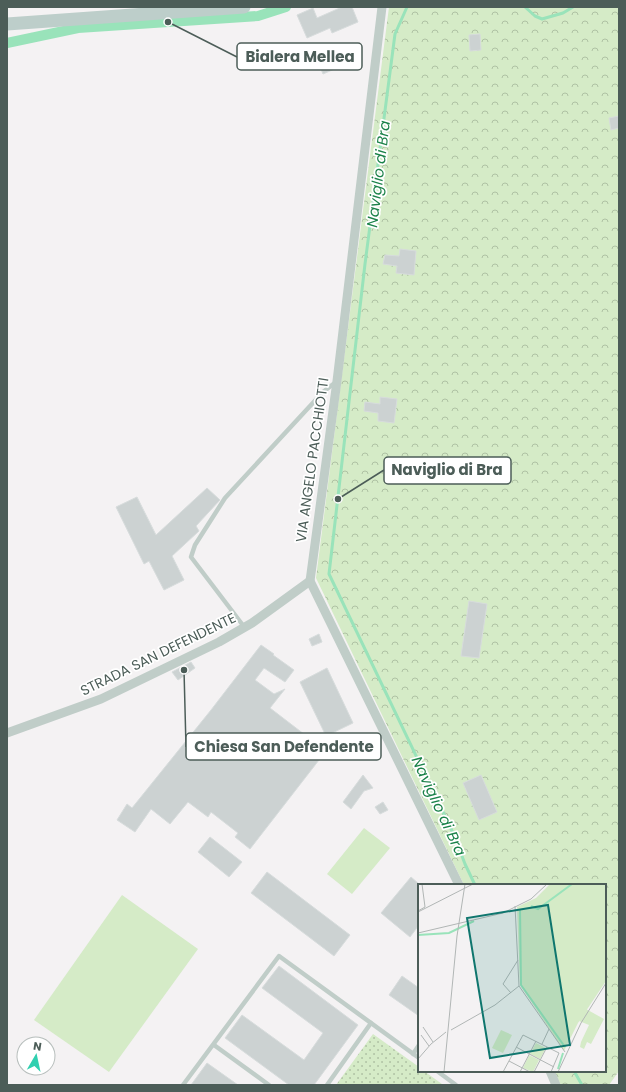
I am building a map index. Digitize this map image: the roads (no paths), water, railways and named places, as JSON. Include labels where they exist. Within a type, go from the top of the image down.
[{"type":"main road","points":[[7,24],[244,7]]},
{"type":"street","name":"VIA ANGELO PACCHIOTTI","points":[[310,581],[337,381],[382,7]]},
{"type":"street","name":"STRADA SAN DEFENDENTE","points":[[7,733],[101,699],[213,645],[245,628],[310,581]]},
{"type":"street","points":[[310,581],[459,884]]},
{"type":"street","points":[[550,1072],[556,1085]]},
{"type":"lane","points":[[245,628],[191,557],[195,545],[225,498],[323,392],[337,381]]},
{"type":"lane","points":[[183,1085],[279,956],[418,1057]]},
{"type":"lane","points":[[326,1085],[371,1023]]},
{"type":"lane","points":[[214,1045],[269,1085]]},
{"type":"lane","points":[[413,1054],[418,1046]]},
{"type":"lane","points":[[438,1072],[456,1085]]},
{"type":"lane","points":[[446,1085],[450,1080]]},
{"type":"waterway","points":[[7,43],[78,28],[258,16],[286,7]]},
{"type":"waterway","name":"Naviglio di Bra","points":[[407,7],[395,34],[365,264],[329,574],[454,835],[475,884]]},
{"type":"waterway","points":[[525,7],[535,16],[542,19],[563,13],[573,7]]},
{"type":"waterway","name":"Naviglio di Bra","points":[[575,1072],[582,1085]]},
{"type":"place","name":"Bialera Mellea","points":[[168,22]]},
{"type":"place","name":"Naviglio di Bra","points":[[338,499]]},
{"type":"place","name":"Chiesa San Defendente","points":[[184,670]]}]
